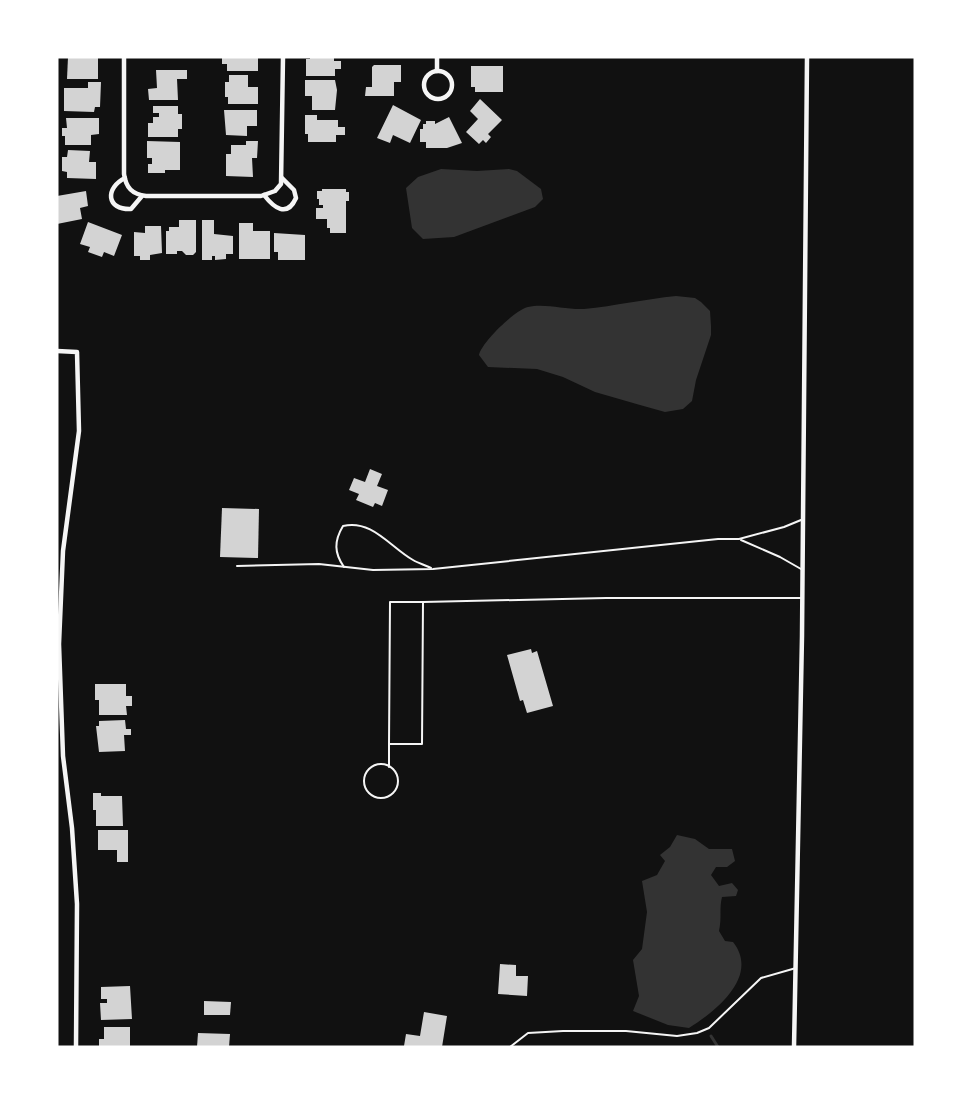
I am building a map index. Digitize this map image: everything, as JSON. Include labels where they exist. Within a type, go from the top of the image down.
[{"type":"street","points":[[124,57],[125,178],[131,191],[142,195],[249,197],[264,195],[278,189],[282,178],[283,57]]},
{"type":"street","points":[[437,57],[437,71]]},
{"type":"street","points":[[794,1047],[803,598],[807,57]]},
{"type":"street","points":[[437,71],[447,75],[452,87],[449,93],[440,99],[430,97],[424,85],[429,75],[437,71]]},
{"type":"street","points":[[125,178],[113,188],[111,198],[113,203],[120,209],[131,209],[142,195]]},
{"type":"street","points":[[264,195],[277,208],[291,207],[296,198],[294,190],[282,178]]},
{"type":"street","points":[[57,351],[77,352],[79,431],[63,551],[59,644],[63,756],[72,828],[77,904],[76,1047]]},
{"type":"lane","points":[[237,566],[319,564],[373,570],[433,569],[718,539],[739,539],[804,519]]},
{"type":"lane","points":[[344,567],[338,559],[335,542],[343,526],[351,524],[380,534],[413,560],[433,569]]},
{"type":"lane","points":[[739,539],[780,557],[803,571]]},
{"type":"lane","points":[[389,766],[378,765],[369,770],[366,775],[365,786],[372,795],[387,797],[396,790],[398,779],[389,766],[390,602],[606,598],[803,598]]},
{"type":"lane","points":[[389,744],[422,744],[423,602]]},
{"type":"lane","points":[[510,1047],[528,1033],[563,1030],[626,1031],[677,1036],[696,1033],[709,1028],[761,978],[796,968]]},
{"type":"shaded area","points":[[441,169],[517,171],[541,189],[543,199],[535,207],[454,237],[423,239],[412,228],[406,188],[418,177]]},
{"type":"shaded area","points":[[676,296],[695,298],[701,302],[710,311],[711,326],[711,335],[696,380],[692,401],[683,409],[665,412],[595,392],[563,377],[537,369],[488,367],[479,355],[486,342],[500,327],[522,309],[528,307],[584,309]]},
{"type":"shaded area","points":[[677,835],[695,839],[709,849],[732,849],[735,861],[727,867],[716,867],[711,875],[719,886],[732,883],[738,890],[736,896],[722,897],[719,931],[725,941],[733,942],[740,955],[741,967],[738,980],[722,1002],[689,1028],[668,1025],[633,1011],[639,996],[633,960],[642,949],[647,912],[642,881],[657,875],[665,861],[660,855],[670,847]]},
{"type":"building","points":[[68,57],[98,57],[98,79],[67,79]]},
{"type":"building","points":[[222,57],[258,57],[258,71],[227,71],[227,64],[222,64]]},
{"type":"building","points":[[334,57],[334,61],[341,61],[341,69],[335,69],[335,76],[306,76],[306,59]]},
{"type":"building","points":[[374,65],[401,65],[401,82],[394,82],[394,96],[365,96],[366,87],[372,87],[372,67]]},
{"type":"building","points":[[471,66],[503,66],[503,92],[475,92],[475,87],[471,87]]},
{"type":"building","points":[[156,70],[187,70],[187,79],[177,79],[178,100],[149,100],[148,89],[157,88]]},
{"type":"building","points":[[229,75],[248,75],[248,87],[258,87],[258,104],[228,104],[228,97],[225,97],[225,82],[229,82]]},
{"type":"building","points":[[305,80],[335,80],[337,90],[335,110],[312,110],[312,96],[305,96]]},
{"type":"building","points":[[88,82],[101,82],[100,107],[95,107],[94,112],[64,111],[64,88],[88,88]]},
{"type":"building","points":[[480,99],[502,120],[488,134],[491,137],[486,143],[483,140],[479,144],[466,132],[478,119],[470,111]]},
{"type":"building","points":[[393,105],[421,120],[410,143],[393,135],[390,143],[377,138]]},
{"type":"building","points":[[153,106],[178,106],[178,114],[182,114],[182,129],[178,129],[178,137],[148,137],[148,123],[153,123],[153,117],[159,117],[159,113],[153,113]]},
{"type":"building","points":[[224,110],[257,110],[257,126],[247,126],[247,136],[226,135]]},
{"type":"building","points":[[305,115],[317,115],[317,120],[338,120],[338,127],[345,127],[345,135],[336,135],[336,142],[308,142],[308,134],[305,134]]},
{"type":"building","points":[[449,117],[462,143],[447,148],[426,148],[426,142],[420,142],[420,129],[423,129],[423,124],[426,124],[426,121],[435,121],[435,124]]},
{"type":"building","points":[[66,118],[99,118],[99,134],[91,135],[91,145],[65,145],[62,128],[67,128]]},
{"type":"building","points":[[147,141],[180,142],[180,170],[148,173],[148,164],[152,164],[152,158],[147,158]]},
{"type":"building","points":[[246,141],[258,141],[257,158],[252,158],[253,177],[226,176],[226,154],[231,154],[231,145],[246,145]]},
{"type":"building","points":[[68,150],[90,151],[89,162],[96,162],[96,179],[67,178],[67,172],[62,171],[62,157],[67,157]]},
{"type":"building","points":[[322,189],[346,189],[346,192],[349,192],[349,201],[346,201],[346,233],[330,233],[330,228],[327,228],[327,219],[316,219],[316,208],[323,208],[317,199],[317,191],[322,191]]},
{"type":"building","points":[[86,191],[88,206],[80,208],[82,219],[57,224],[57,196]]},
{"type":"building","points":[[179,220],[196,220],[196,252],[193,255],[186,255],[182,251],[177,251],[177,254],[166,254],[166,231],[169,231],[169,227],[179,227]]},
{"type":"building","points":[[202,220],[214,220],[214,234],[233,236],[233,254],[226,254],[226,259],[215,260],[215,256],[212,256],[212,260],[202,260]]},
{"type":"building","points":[[88,222],[122,235],[114,256],[104,252],[102,257],[88,252],[90,247],[80,244]]},
{"type":"building","points":[[239,223],[253,223],[253,231],[270,231],[270,259],[239,259]]},
{"type":"building","points":[[145,226],[161,226],[162,253],[150,255],[150,260],[140,260],[140,256],[134,256],[134,232],[145,233]]},
{"type":"building","points":[[274,233],[305,235],[305,260],[278,260],[278,252],[274,252]]},
{"type":"building","points":[[370,469],[382,474],[377,486],[388,490],[382,506],[375,503],[373,507],[356,500],[359,494],[349,490],[354,478],[365,482]]},
{"type":"building","points":[[222,508],[259,509],[258,558],[220,557]]},
{"type":"building","points":[[531,649],[532,653],[537,651],[553,706],[527,713],[523,700],[520,701],[507,655]]},
{"type":"building","points":[[95,684],[126,684],[126,696],[132,696],[132,706],[126,706],[127,715],[99,715],[99,700],[95,700]]},
{"type":"building","points":[[125,720],[126,729],[131,729],[131,735],[124,735],[125,751],[99,752],[96,726],[99,726],[99,721]]},
{"type":"building","points":[[93,793],[101,793],[101,796],[122,796],[123,826],[96,826]]},
{"type":"building","points":[[98,830],[128,830],[128,862],[117,862],[117,850],[98,850]]},
{"type":"building","points":[[500,964],[516,965],[516,976],[528,976],[527,996],[498,994]]},
{"type":"building","points":[[130,986],[132,1019],[101,1020],[100,1003],[107,1003],[107,999],[101,999],[101,987]]},
{"type":"building","points":[[204,1001],[231,1002],[230,1015],[204,1015]]},
{"type":"building","points":[[424,1012],[447,1016],[442,1047],[404,1046],[406,1034],[420,1036]]},
{"type":"building","points":[[104,1027],[130,1027],[130,1047],[99,1047],[99,1039],[104,1039]]},
{"type":"building","points":[[198,1033],[230,1034],[229,1047],[197,1047]]},
{"type":"waterway","points":[[711,1036],[718,1047]]}]
